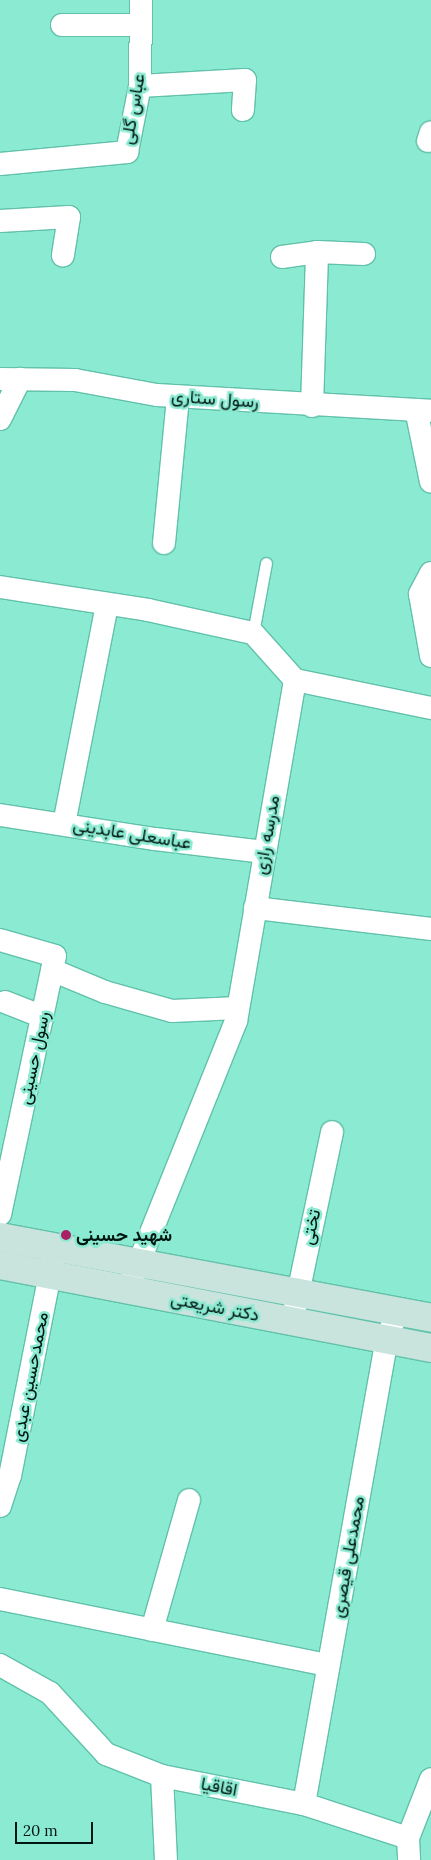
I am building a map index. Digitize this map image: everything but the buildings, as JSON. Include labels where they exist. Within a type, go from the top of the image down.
[{"type":"main road","name":"دکتر شریعتی","points":[[0,1237],[297,1290],[431,1318]]},
{"type":"main road","name":"دکتر شریعتی","points":[[0,1265],[431,1348]]},
{"type":"street","name":"عباس گلی","points":[[0,164],[126,152],[140,86],[141,0]]},
{"type":"street","points":[[62,26],[140,26]]},
{"type":"street","points":[[140,86],[245,80],[243,110]]},
{"type":"street","points":[[0,221],[69,217],[63,256]]},
{"type":"street","points":[[282,256],[317,252],[364,254]]},
{"type":"street","points":[[312,406],[317,252]]},
{"type":"street","points":[[0,419],[10,379]]},
{"type":"street","name":"رسول ستاری","points":[[10,379],[75,380],[178,397],[424,413]]},
{"type":"street","points":[[164,543],[178,397]]},
{"type":"street","points":[[424,413],[430,481]]},
{"type":"street","points":[[431,572],[420,594],[431,656]]},
{"type":"street","points":[[0,587],[107,604],[253,633],[296,680],[431,708]]},
{"type":"street","points":[[64,824],[107,604]]},
{"type":"street","name":"مدرسه رازی","points":[[130,1290],[138,1261],[238,1008],[264,852],[296,680]]},
{"type":"street","name":"عباسعلی عابدینی","points":[[0,815],[154,840],[264,852]]},
{"type":"street","points":[[255,908],[431,929]]},
{"type":"street","points":[[0,940],[55,956],[52,970],[105,992],[172,1011],[238,1008]]},
{"type":"street","name":"رسول حسینی","points":[[0,1214],[52,970]]},
{"type":"street","points":[[5,1002],[43,1017]]},
{"type":"street","name":"تختی","points":[[292,1322],[297,1290],[332,1132]]},
{"type":"street","name":"محمدحسین عبدی","points":[[0,1506],[5,1474],[55,1246]]},
{"type":"street","name":"محمدعلی قیصری","points":[[304,1804],[388,1340],[397,1311]]},
{"type":"street","points":[[152,1630],[189,1500]]},
{"type":"street","points":[[0,1599],[328,1666]]},
{"type":"street","name":"اقاقیا","points":[[0,1665],[50,1693],[106,1754],[162,1776],[304,1804],[408,1838]]},
{"type":"street","points":[[162,1776],[166,1860]]},
{"type":"street","points":[[408,1860],[408,1838],[431,1779]]},
{"type":"lane","points":[[253,633],[266,563]]},
{"type":"place","name":"شهید حسینی","points":[[66,1235]]}]
